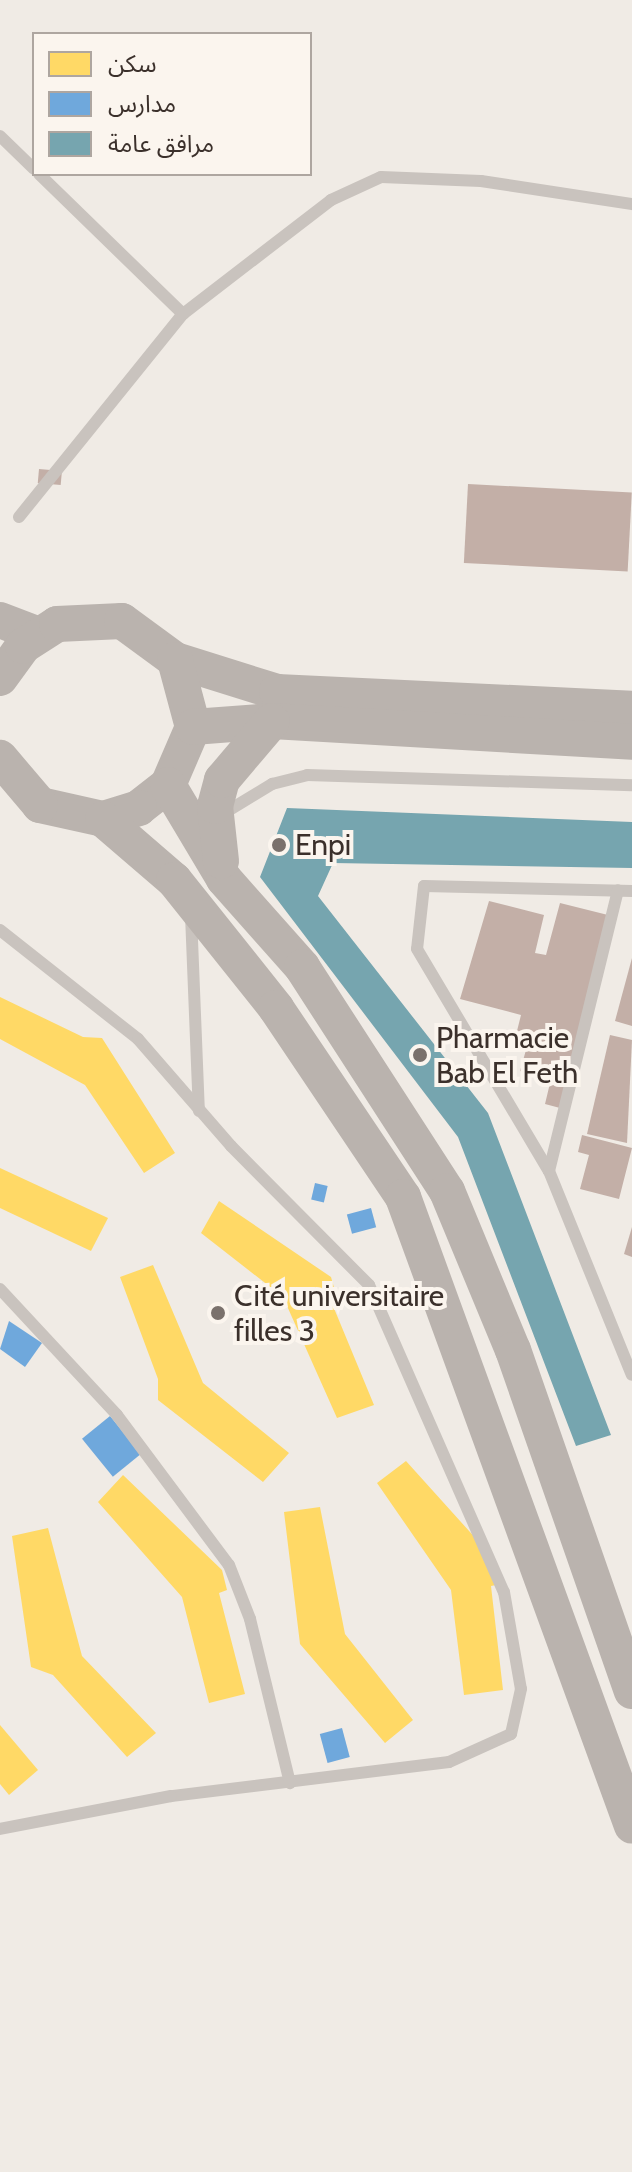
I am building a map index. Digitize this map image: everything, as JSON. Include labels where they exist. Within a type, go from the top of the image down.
[{"type":"main road","points":[[0,678],[37,634],[78,618],[122,621],[175,660],[277,692],[632,709]]},
{"type":"main road","points":[[0,620],[37,634]]},
{"type":"main road","points":[[0,758],[40,805],[103,819],[139,808],[168,785],[193,727],[186,681],[175,660]]},
{"type":"main road","points":[[193,727],[272,721],[632,742]]},
{"type":"main road","points":[[224,879],[216,819],[222,780],[272,721]]},
{"type":"main road","points":[[168,785],[224,879],[302,967],[447,1191],[513,1350],[632,1691]]},
{"type":"main road","points":[[103,819],[190,900],[276,1008],[403,1197],[632,1826]]},
{"type":"lane","points":[[0,136],[32,167]]},
{"type":"lane","points":[[41,176],[183,314]]},
{"type":"lane","points":[[19,517],[183,314],[331,200],[381,177],[481,181],[632,204]]},
{"type":"lane","points":[[216,819],[256,791],[307,775],[632,785]]},
{"type":"lane","points":[[549,1171],[625,890],[424,886],[417,949],[549,1171],[632,1375]]},
{"type":"lane","points":[[190,900],[199,1111]]},
{"type":"lane","points":[[0,930],[128,1030],[199,1111],[369,1285],[504,1592],[518,1652],[518,1717],[494,1746],[412,1770],[76,1811],[0,1829]]},
{"type":"lane","points":[[0,1289],[117,1415],[229,1565],[250,1619],[290,1783]]},
{"type":"building: سكن","points":[[0,997],[83,1037],[102,1038],[175,1153],[144,1173],[85,1085],[0,1039]]},
{"type":"building: سكن","points":[[0,1168],[108,1218],[91,1251],[0,1208]]},
{"type":"building: سكن","points":[[219,1201],[331,1277],[337,1298],[331,1301],[374,1405],[337,1418],[283,1297],[201,1233]]},
{"type":"building: سكن","points":[[153,1265],[203,1383],[289,1453],[263,1482],[158,1400],[158,1379],[120,1277]]},
{"type":"building: سكن","points":[[406,1461],[479,1542],[496,1585],[491,1586],[503,1690],[464,1695],[451,1590],[377,1483]]},
{"type":"building: سكن","points":[[123,1475],[222,1570],[227,1590],[219,1593],[245,1694],[209,1703],[182,1597],[98,1502]]},
{"type":"building: سكن","points":[[320,1507],[345,1634],[413,1720],[385,1743],[300,1644],[284,1512]]},
{"type":"building: سكن","points":[[48,1528],[82,1656],[156,1733],[127,1757],[53,1675],[31,1667],[12,1536]]},
{"type":"building: سكن","points":[[0,1725],[38,1770],[9,1795],[0,1784]]},
{"type":"building: مدارس","points":[[315,1183],[328,1186],[324,1202],[311,1200]]},
{"type":"building: مدارس","points":[[371,1208],[376,1227],[352,1234],[347,1214]]},
{"type":"building: مدارس","points":[[9,1321],[42,1343],[25,1367],[0,1349]]},
{"type":"building: مدارس","points":[[110,1416],[141,1454],[113,1477],[82,1439]]},
{"type":"building: مدارس","points":[[342,1728],[350,1757],[328,1763],[320,1734]]},
{"type":"building: مرافق عامة","points":[[287,808],[632,822],[632,868],[333,863],[318,896],[488,1113],[611,1435],[576,1446],[458,1137],[260,877]]},
{"type":"building: أخرى","points":[[39,469],[62,471],[61,485],[38,483]]},
{"type":"building: أخرى","points":[[468,484],[632,493],[628,571],[464,563]]},
{"type":"building: أخرى","points":[[489,901],[544,915],[535,953],[546,955],[560,903],[608,915],[560,1108],[545,1104],[551,1079],[520,1071],[526,1050],[513,1047],[521,1015],[460,999]]},
{"type":"building: أخرى","points":[[632,958],[632,1026],[615,1021]]},
{"type":"building: أخرى","points":[[610,1035],[632,1040],[627,1143],[587,1134]]},
{"type":"building: أخرى","points":[[582,1135],[632,1148],[619,1199],[580,1189],[589,1155],[578,1152]]},
{"type":"building: أخرى","points":[[632,1227],[632,1257],[624,1254]]},
{"type":"place","name":"Enpi","points":[[279,845]]},
{"type":"place","name":"Pharmacie Bab El Feth","points":[[420,1055]]},
{"type":"place","name":"Cité universitaire filles 3","points":[[218,1313]]}]
